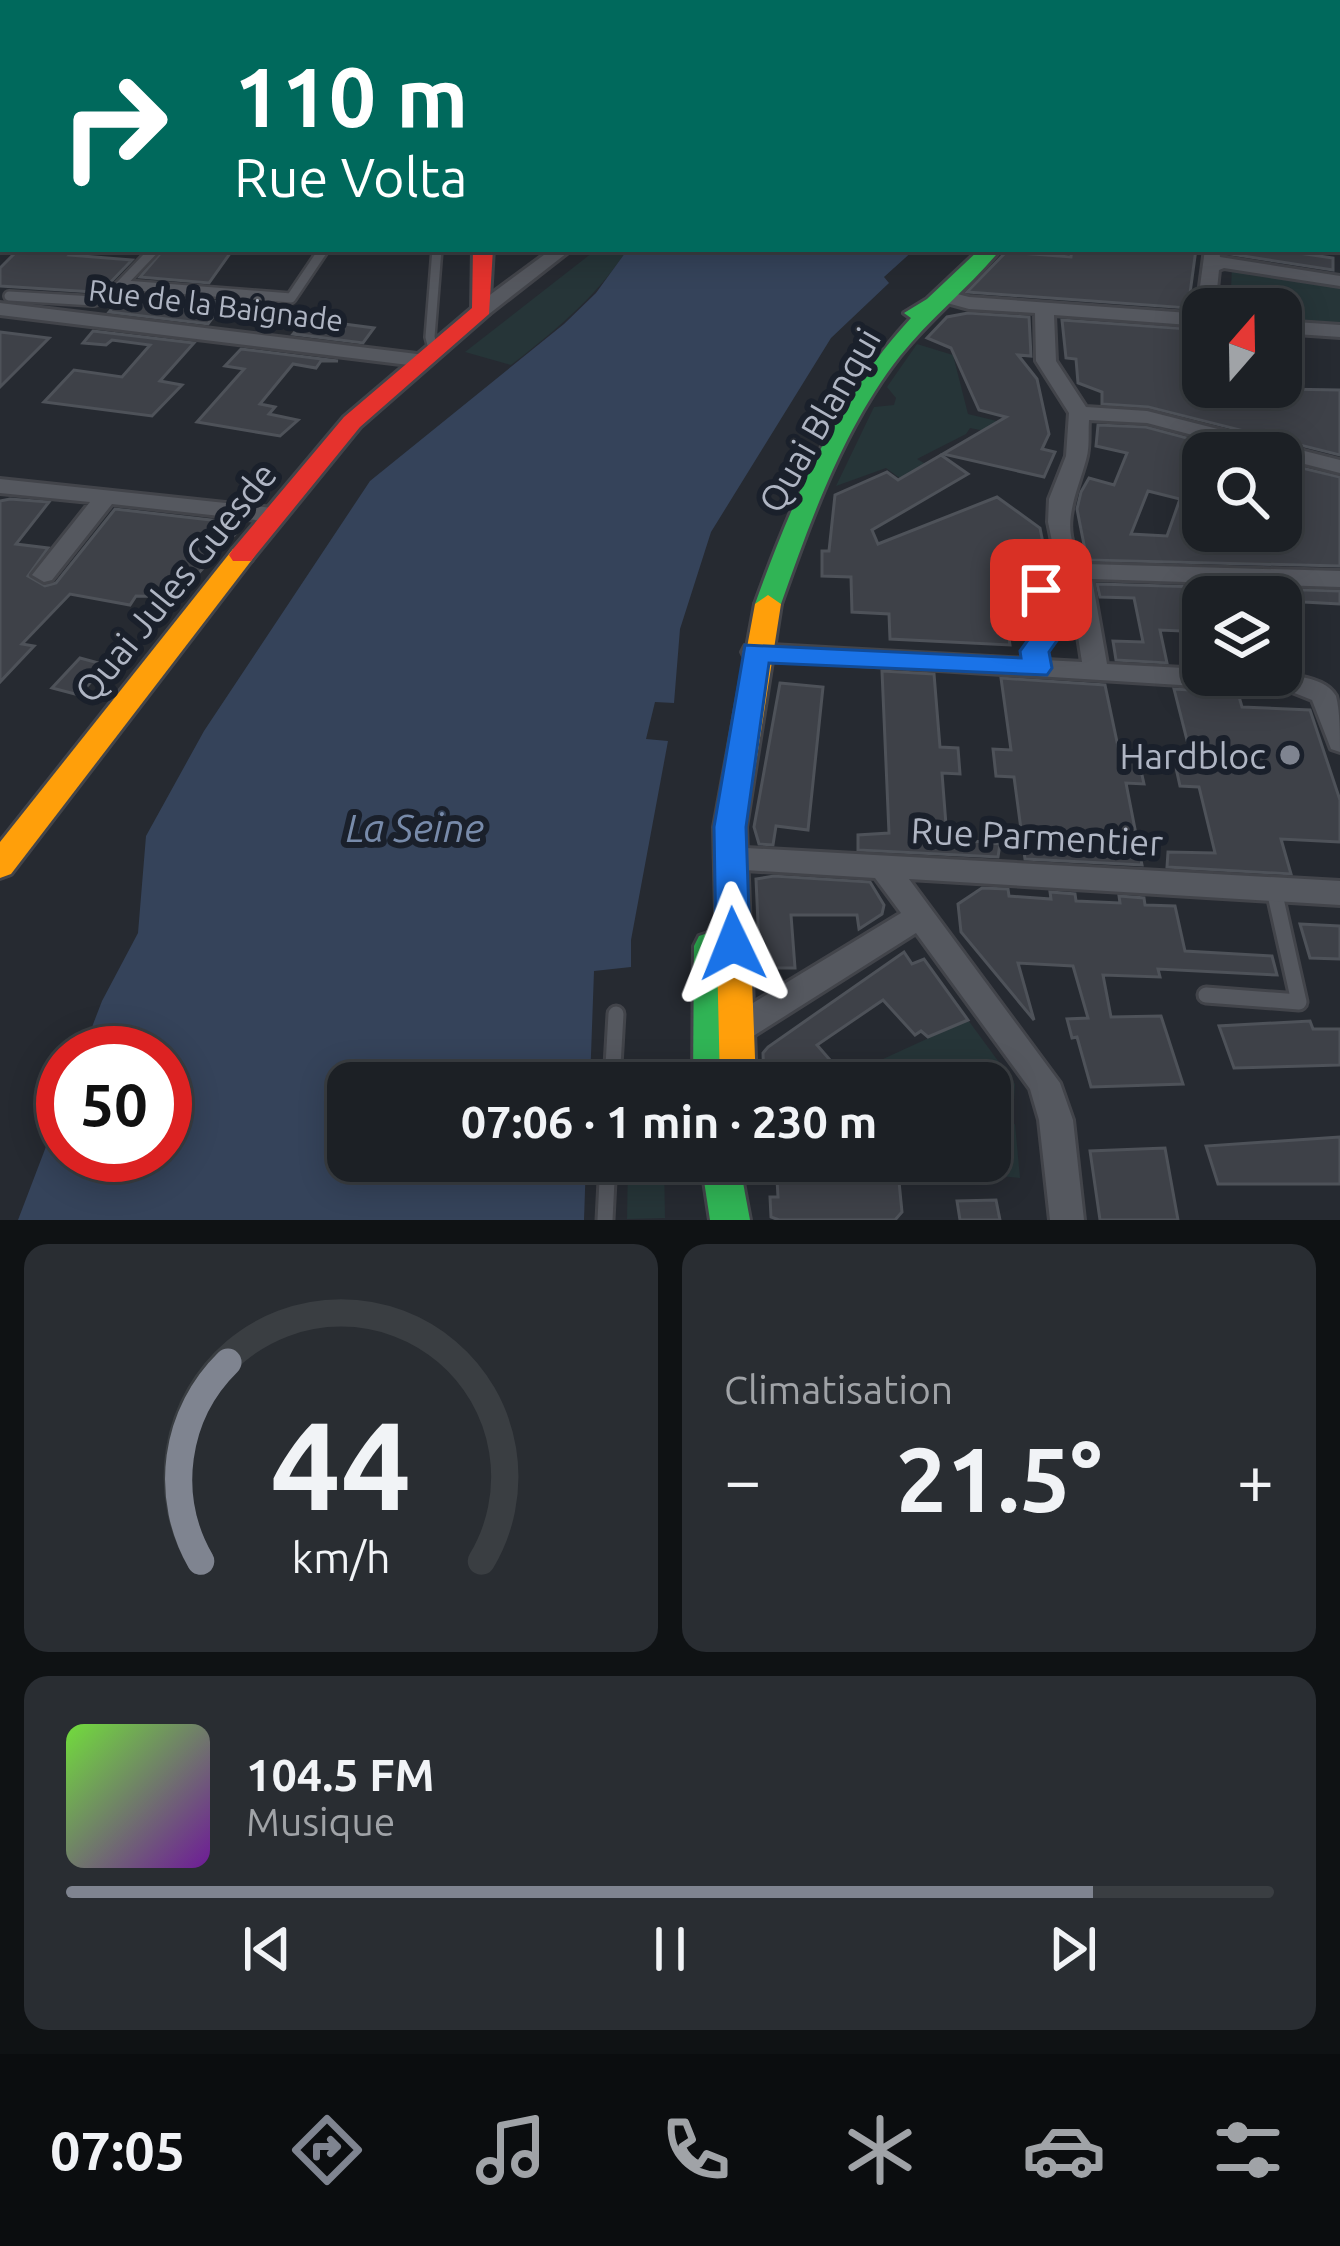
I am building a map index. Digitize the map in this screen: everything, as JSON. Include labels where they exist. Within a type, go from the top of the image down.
[{"type":"main road","points":[[482,310],[483,252]]},
{"type":"main road","name":"Quai Blanqui","points":[[737,1062],[730,827],[756,675],[754,652],[775,578],[769,563],[772,548],[872,360],[916,312],[938,299],[984,252]]},
{"type":"main road","name":"Quai Jules Guesde","points":[[0,866],[272,515],[352,422],[482,310]]},
{"type":"main road","name":"Quai Blanqui","points":[[711,1062],[712,856],[737,673],[754,652]]},
{"type":"main road","points":[[724,1182],[730,1220]]},
{"type":"main road","points":[[740,1182],[740,1220]]},
{"type":"street","points":[[482,310],[559,252]]},
{"type":"street","points":[[1209,288],[1214,258],[1340,280]]},
{"type":"street","points":[[938,299],[1182,319]]},
{"type":"street","name":"Rue de la Baignade","points":[[5,302],[430,356]]},
{"type":"street","points":[[1044,309],[1046,361],[1079,413],[1077,457],[1060,499],[1059,522],[1068,561],[1078,571],[1096,671]]},
{"type":"street","points":[[1302,329],[1340,332]]},
{"type":"street","points":[[1079,413],[1147,418],[1340,467]]},
{"type":"street","points":[[0,486],[272,515]]},
{"type":"street","points":[[44,575],[106,496]]},
{"type":"street","points":[[1078,571],[1340,580]]},
{"type":"street","points":[[754,652],[1296,683],[1323,695],[1340,742]]},
{"type":"street","name":"Rue Parmentier","points":[[729,858],[1340,893]]},
{"type":"street","points":[[883,867],[1044,1083],[1056,1120],[1067,1220]]},
{"type":"street","points":[[736,1030],[918,917]]},
{"type":"lane","points":[[5,302],[94,301],[118,293],[152,252]]},
{"type":"lane","points":[[125,285],[290,298],[322,252]]},
{"type":"lane","points":[[430,356],[437,252]]},
{"type":"lane","points":[[1016,585],[1041,590],[1047,635],[1034,651],[1037,668]]},
{"type":"lane","points":[[1206,995],[1299,1002],[1274,889]]},
{"type":"lane","points":[[613,1062],[616,1014]]},
{"type":"lane","points":[[605,1220],[607,1182]]},
{"type":"shaded area","points":[[593,252],[626,252],[574,312],[511,365],[465,352]]},
{"type":"shaded area","points":[[1232,266],[1340,281],[1340,325],[1302,322],[1302,288],[1231,288]]},
{"type":"shaded area","points":[[917,344],[953,355],[968,414],[1001,422],[995,433],[970,428],[917,459],[955,481],[913,488],[886,468],[836,486],[874,407],[894,405],[896,398],[887,387]]},
{"type":"shaded area","points":[[968,1020],[999,1062],[885,1062]]},
{"type":"shaded area","points":[[1015,1124],[1020,1178],[1011,1177],[1011,1125]]},
{"type":"shaded area","points":[[628,1182],[664,1182],[665,1218],[627,1219]]},
{"type":"water","name":"La Seine","points":[[626,252],[912,252],[884,277],[889,283],[831,338],[711,532],[680,629],[674,703],[655,702],[646,739],[668,741],[631,940],[631,967],[594,971],[591,1062],[327,1062],[327,1182],[585,1182],[584,1220],[18,1220],[36,1173],[36,1182],[192,1182],[192,1026],[92,1026],[138,933],[146,836],[204,731],[370,481],[596,293]]},
{"type":"building","points":[[16,252],[74,252],[70,255],[132,260],[104,289],[93,292],[0,286],[0,268]]},
{"type":"building","points":[[161,252],[231,252],[209,283],[140,277]]},
{"type":"building","points":[[1006,252],[1071,257],[1072,252],[1196,252],[1191,288],[1182,288],[1182,308],[967,292]]},
{"type":"building","points":[[1292,252],[1333,258],[1333,270],[1224,253]]},
{"type":"building","points":[[124,294],[224,302],[208,324],[109,312]]},
{"type":"building","points":[[968,313],[1029,317],[1031,356],[1018,355],[1037,379],[1049,434],[1042,449],[1055,452],[1044,477],[943,454],[1006,417],[979,410],[951,348],[927,338],[947,317]]},
{"type":"building","points":[[306,319],[374,328],[363,343],[293,334]]},
{"type":"building","points":[[1062,320],[1182,329],[1182,408],[1302,408],[1302,389],[1340,390],[1340,455],[1302,446],[1302,432],[1248,432],[1148,407],[1102,404],[1102,392],[1078,383],[1076,359],[1066,358]]},
{"type":"building","points":[[93,331],[194,343],[160,381],[182,385],[152,416],[44,402],[74,370],[122,377],[150,345],[112,340],[106,345],[83,343]]},
{"type":"building","points":[[0,332],[49,338],[0,387]]},
{"type":"building","points":[[241,349],[338,361],[321,361],[316,368],[293,364],[260,404],[275,407],[269,414],[298,420],[280,436],[197,422],[244,369],[225,366]]},
{"type":"building","points":[[1098,425],[1146,427],[1182,437],[1182,552],[1302,552],[1302,468],[1340,477],[1340,566],[1087,560],[1077,509],[1081,492],[1089,478],[1114,485],[1127,453],[1096,446]],"holes":[[[1148,491],[1180,499],[1167,536],[1131,534]]]},
{"type":"building","points":[[941,455],[968,474],[872,530],[878,544],[997,497],[1040,528],[1050,578],[1015,575],[1006,579],[1016,632],[1008,631],[1010,645],[890,639],[889,614],[852,612],[851,577],[822,576],[822,551],[829,551],[835,495],[887,472],[898,480]]},
{"type":"building","points":[[0,501],[49,502],[16,544],[48,548],[28,576],[45,586],[56,583],[115,509],[237,523],[241,528],[176,597],[136,596],[130,605],[70,594],[22,644],[34,646],[0,682]]},
{"type":"building","points":[[1097,584],[1182,586],[1182,631],[1160,630],[1167,663],[1116,660],[1113,641],[1143,642],[1134,598],[1100,597]]},
{"type":"building","points":[[1302,590],[1340,591],[1340,604],[1304,602]]},
{"type":"building","points":[[80,658],[106,665],[79,695],[52,688]]},
{"type":"building","points":[[882,671],[934,674],[940,747],[958,748],[960,774],[942,773],[947,838],[1000,844],[998,857],[858,850],[858,835],[889,833]]},
{"type":"building","points":[[1001,678],[1105,685],[1120,756],[1138,757],[1144,784],[1126,783],[1142,865],[1025,859],[1014,777],[996,776],[993,749],[1011,750]]},
{"type":"building","points":[[780,683],[823,687],[808,830],[776,826],[773,845],[759,844],[754,827]]},
{"type":"building","points":[[1174,689],[1182,690],[1182,696],[1239,696],[1242,707],[1310,710],[1340,800],[1340,842],[1281,839],[1291,874],[1167,867],[1168,852],[1215,853],[1199,787],[1180,786],[1174,759],[1192,760]]},
{"type":"building","points":[[756,879],[870,882],[884,905],[882,914],[859,929],[857,915],[791,915],[795,968],[760,968]]},
{"type":"building","points":[[982,888],[1008,889],[1009,896],[1051,899],[1050,892],[1075,894],[1076,901],[1120,903],[1119,896],[1144,898],[1145,905],[1175,906],[1185,951],[1272,956],[1277,975],[1158,969],[1160,977],[1103,975],[1111,1017],[1161,1016],[1183,1084],[1091,1087],[1067,1019],[1088,1018],[1073,966],[1018,963],[1034,1020],[961,932],[958,904]]},
{"type":"building","points":[[1300,924],[1340,926],[1340,959],[1310,958]]},
{"type":"building","points":[[904,952],[912,964],[924,959],[968,1020],[928,1037],[921,1031],[915,1035],[883,1000],[817,1045],[832,1062],[763,1062],[768,1047]]},
{"type":"building","points":[[1310,1021],[1313,1029],[1340,1029],[1340,1065],[1234,1068],[1219,1026]]},
{"type":"building","points":[[1340,1137],[1340,1184],[1218,1184],[1206,1146]]},
{"type":"building","points":[[1165,1148],[1178,1220],[1100,1220],[1090,1151]]},
{"type":"building","points":[[777,1182],[899,1182],[902,1212],[895,1220],[779,1220],[771,1217],[770,1197],[778,1197]]},
{"type":"building","points":[[996,1200],[1000,1220],[960,1220],[957,1201]]},
{"type":"traffic: fast","points":[[915,313],[934,303],[988,252]]},
{"type":"traffic: fast","points":[[768,604],[833,447],[886,360],[934,303]]},
{"type":"traffic: fast","points":[[711,946],[711,1062]]},
{"type":"traffic: fast","points":[[724,1182],[730,1220]]},
{"type":"traffic: slow","points":[[0,865],[242,555]]},
{"type":"traffic: slow","points":[[737,1062],[730,827],[768,604]]},
{"type":"traffic: jam","points":[[242,555],[352,422],[482,310],[483,252]]},
{"type":"place","name":"Hardbloc","points":[[1290,755]]},
{"type":"route","points":[[733,944],[730,827],[756,675],[754,652],[1037,668],[1034,651],[1047,635],[1041,590]]}]
